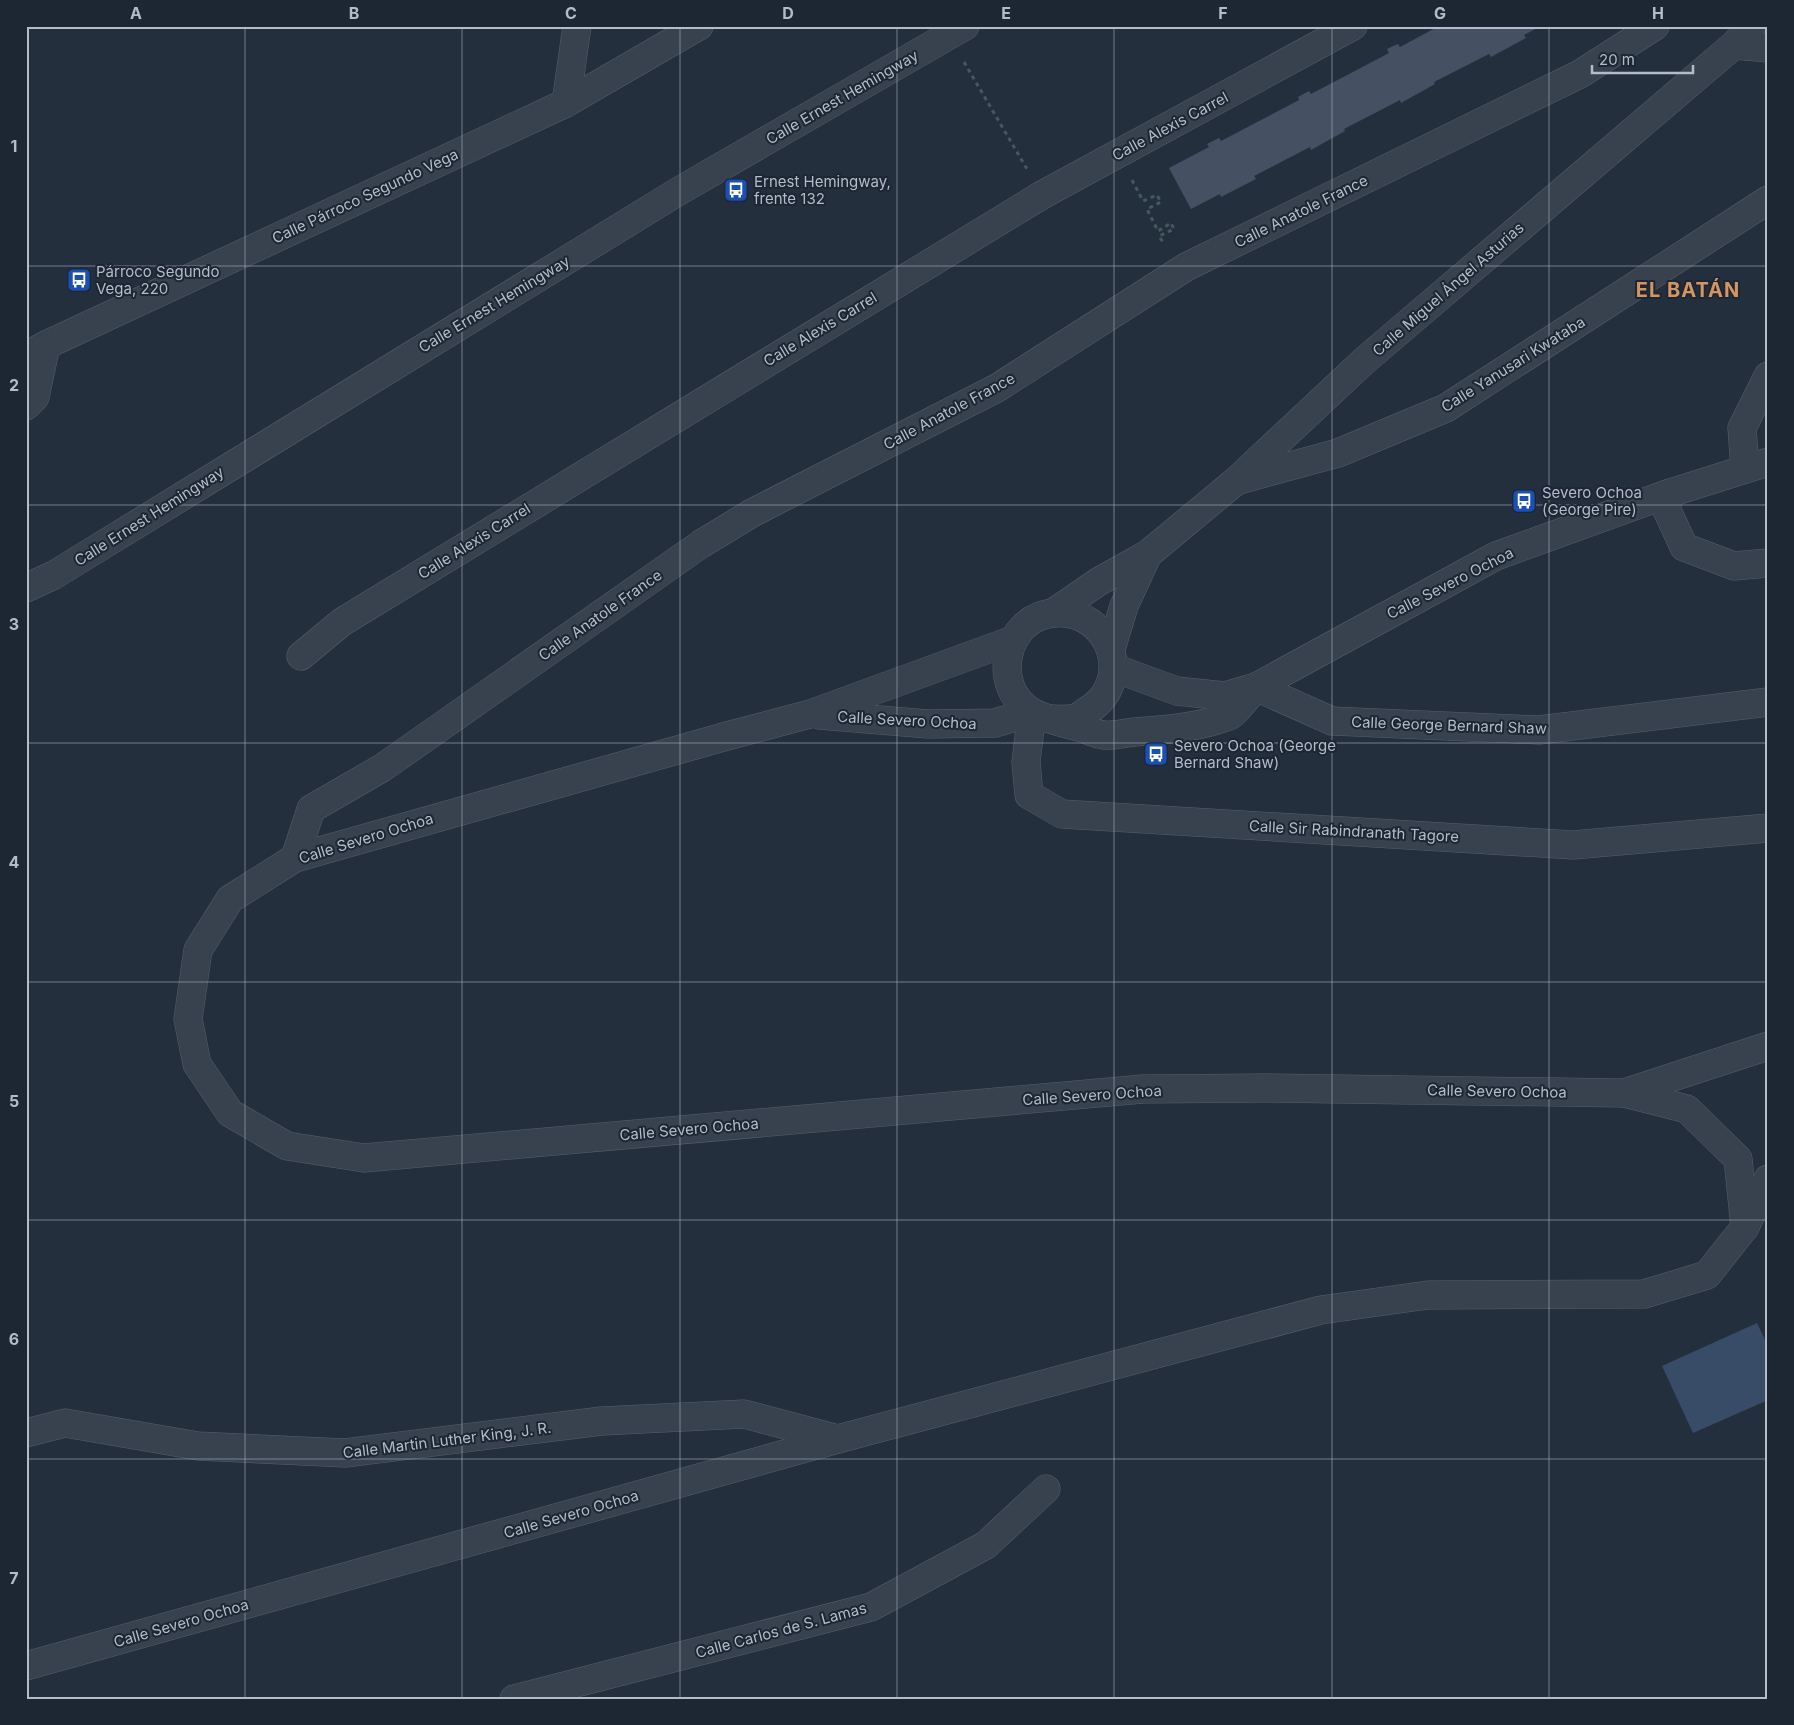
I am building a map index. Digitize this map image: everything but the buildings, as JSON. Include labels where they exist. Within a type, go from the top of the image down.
[{"type":"street","points":[[566,103],[577,26]]},
{"type":"street","name":"Calle Párroco Segundo Vega","points":[[36,351],[566,103],[699,26]]},
{"type":"street","name":"Calle Alexis Carrel","points":[[301,656],[342,622],[1042,195],[1353,26]]},
{"type":"street","name":"Calle Anatole France","points":[[295,858],[311,809],[382,768],[701,544],[752,513],[997,388],[1186,268],[1580,74],[1655,26]]},
{"type":"street","name":"Calle Ernest Hemingway","points":[[26,588],[54,575],[679,191],[957,31]]},
{"type":"street","points":[[1743,36],[1768,48]]},
{"type":"street","name":"Calle Miguel Ángel Asturias","points":[[1053,613],[1098,582],[1148,554],[1236,481],[1364,361],[1743,36]]},
{"type":"street","name":"Calle Yanusari Kwataba","points":[[1236,481],[1338,453],[1446,408],[1768,200]]},
{"type":"street","points":[[26,406],[35,397],[36,351]]},
{"type":"street","points":[[1756,465],[1742,428],[1768,376]]},
{"type":"street","name":"Calle Severo Ochoa","points":[[1256,687],[1496,556],[1670,493],[1756,465]]},
{"type":"street","points":[[1670,493],[1666,508],[1684,547],[1734,566],[1768,563]]},
{"type":"street","name":"Calle Miguel Ángel Asturias","points":[[1113,659],[1124,606],[1148,554]]},
{"type":"street","points":[[1042,716],[1076,718],[1095,707],[1109,690],[1113,659],[1102,633],[1089,621],[1072,614],[1053,613],[1037,618],[1024,627],[1013,640],[1007,659],[1008,679],[1017,698],[1042,716],[1104,735],[1196,726],[1231,715],[1256,687]]},
{"type":"street","name":"Calle Severo Ochoa","points":[[26,1666],[838,1440],[1320,1310],[1428,1295],[1644,1294],[1707,1275],[1745,1227],[1738,1159],[1688,1109],[1624,1093],[1266,1088],[1143,1089],[364,1158],[287,1146],[230,1113],[197,1064],[188,1019],[198,950],[230,899],[295,858],[810,714],[1013,640]]},
{"type":"street","points":[[1113,659],[1178,691],[1225,696],[1256,687]]},
{"type":"street","name":"Calle George Bernard Shaw","points":[[1256,687],[1332,721],[1539,730],[1768,702]]},
{"type":"street","name":"Calle Severo Ochoa","points":[[810,714],[928,724],[995,723],[1042,716]]},
{"type":"street","name":"Calle Sir Rabindranath Tagore","points":[[1042,716],[1026,762],[1029,795],[1062,814],[1573,844],[1768,828]]},
{"type":"street","points":[[1624,1093],[1768,1046]]},
{"type":"street","points":[[1745,1227],[1768,1179]]},
{"type":"street","name":"Calle Martin Luther King, J. R.","points":[[26,1432],[65,1423],[198,1446],[345,1454],[602,1421],[744,1414],[838,1440]]},
{"type":"street","name":"Calle Carlos de S. Lamas","points":[[514,1699],[871,1607],[986,1545],[1046,1489]]},
{"type":"path","points":[[957,31],[1042,195]]},
{"type":"path","points":[[1132,180],[1143,201],[1157,195],[1161,202],[1147,209],[1158,231],[1171,223],[1174,228],[1159,236],[1164,245],[1172,241]]},
{"type":"water","points":[[1757,1323],[1768,1346],[1768,1400],[1693,1433],[1662,1366]]},
{"type":"place","name":"Ernest Hemingway, frente 132","points":[[736,190]]},
{"type":"place","name":"Párroco Segundo Vega, 220","points":[[79,280]]},
{"type":"place","name":"Severo Ochoa (George Pire)","points":[[1524,501]]},
{"type":"place","name":"Severo Ochoa (George Bernard Shaw)","points":[[1156,754]]},
{"type":"district","name":"EL BATÁN","points":[[1688,290]]}]
